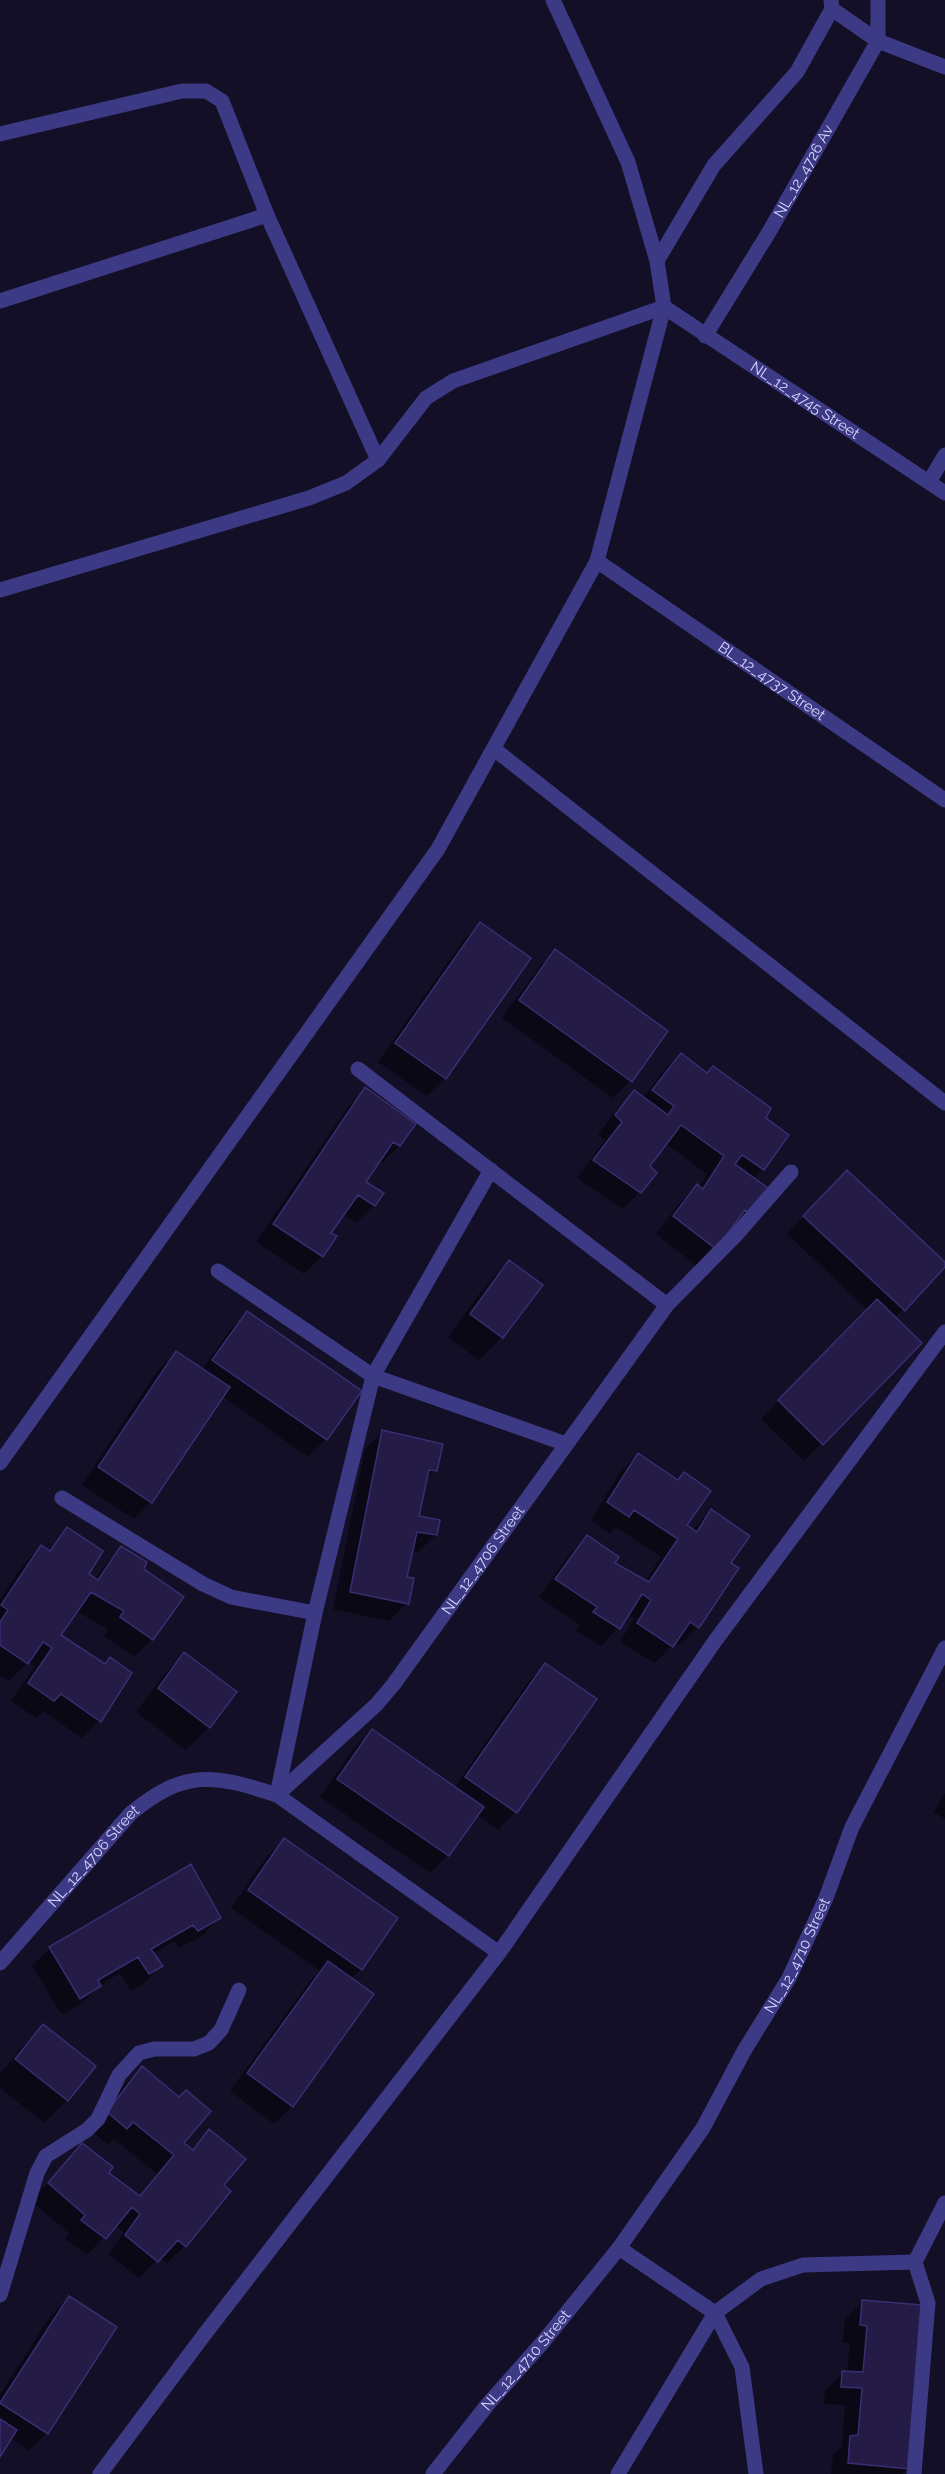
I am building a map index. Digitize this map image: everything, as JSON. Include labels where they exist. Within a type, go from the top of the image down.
[{"type":"street","points":[[0,1462],[438,849],[597,561],[664,307],[657,261],[628,162],[553,0]]},
{"type":"street","name":"NL_12_4726 Av","points":[[705,336],[770,232],[878,40],[878,0]]},
{"type":"street","points":[[657,261],[714,165],[797,72],[832,5],[878,40],[945,67]]},
{"type":"street","points":[[0,134],[182,91],[206,91],[222,101],[267,215],[378,460]]},
{"type":"street","points":[[0,301],[267,215]]},
{"type":"street","points":[[0,590],[309,498],[346,483],[378,460],[426,398],[453,381],[664,307]]},
{"type":"street","name":"NL_12_4745 Street","points":[[664,307],[945,493]]},
{"type":"street","points":[[929,483],[945,455]]},
{"type":"street","name":"BL_12_4737 Street","points":[[597,561],[945,800]]},
{"type":"street","points":[[494,749],[945,1104]]},
{"type":"street","points":[[358,1069],[667,1305]]},
{"type":"street","points":[[277,1796],[315,1613],[373,1376],[491,1170]]},
{"type":"street","name":"NL_12_4706 Street","points":[[277,1796],[376,1705],[393,1685],[667,1305],[736,1235],[791,1172]]},
{"type":"street","points":[[218,1271],[373,1376],[566,1444]]},
{"type":"street","points":[[100,2474],[197,2344],[499,1953],[715,1641],[945,1332]]},
{"type":"street","points":[[62,1498],[203,1584],[231,1597],[315,1613]]},
{"type":"street","name":"NL_12_4710 Street","points":[[433,2474],[488,2404],[543,2342],[619,2248],[703,2128],[744,2051],[789,1978],[826,1898],[852,1827],[945,1648]]},
{"type":"street","name":"NL_12_4706 Street","points":[[0,1963],[130,1813],[171,1785],[198,1778],[236,1781],[277,1796],[499,1953]]},
{"type":"street","points":[[0,2295],[37,2173],[46,2156],[87,2130],[98,2119],[119,2074],[139,2052],[154,2049],[194,2049],[209,2043],[222,2030],[239,1990]]},
{"type":"street","points":[[914,2474],[928,2303],[915,2262],[945,2203]]},
{"type":"street","points":[[619,2248],[715,2313],[742,2367],[756,2474]]},
{"type":"street","points":[[618,2474],[715,2313],[761,2279],[803,2265],[915,2262]]},
{"type":"building","points":[[480,922],[531,958],[446,1079],[395,1043]]},
{"type":"building","points":[[555,949],[668,1031],[632,1082],[519,1000]]},
{"type":"building","points":[[681,1053],[707,1073],[713,1066],[771,1108],[766,1118],[789,1135],[764,1170],[742,1155],[735,1164],[768,1188],[751,1213],[745,1210],[716,1249],[673,1216],[697,1184],[703,1189],[724,1156],[681,1125],[650,1166],[657,1173],[641,1193],[593,1160],[622,1122],[615,1115],[634,1090],[668,1115],[674,1106],[652,1090]]},
{"type":"building","points":[[365,1087],[416,1124],[400,1146],[393,1142],[366,1182],[384,1193],[375,1206],[358,1195],[331,1233],[337,1236],[323,1257],[273,1224]]},
{"type":"building","points":[[847,1170],[945,1262],[945,1267],[905,1311],[803,1216]]},
{"type":"building","points":[[509,1260],[543,1285],[503,1338],[470,1314]]},
{"type":"building","points":[[877,1299],[922,1343],[823,1445],[778,1400]]},
{"type":"building","points":[[247,1311],[362,1391],[327,1440],[212,1360]]},
{"type":"building","points":[[176,1351],[230,1387],[152,1503],[98,1467]]},
{"type":"building","points":[[382,1430],[443,1444],[437,1471],[429,1470],[419,1516],[440,1520],[437,1535],[417,1532],[407,1577],[414,1578],[409,1604],[350,1592]]},
{"type":"building","points":[[638,1453],[678,1480],[684,1472],[711,1491],[687,1525],[697,1532],[711,1509],[750,1536],[731,1563],[739,1568],[699,1628],[690,1622],[673,1647],[637,1623],[651,1600],[642,1594],[620,1629],[593,1612],[597,1607],[555,1579],[587,1535],[619,1557],[615,1563],[649,1582],[678,1539],[634,1510],[629,1517],[607,1502]]},
{"type":"building","points":[[67,1527],[103,1551],[89,1574],[98,1580],[121,1546],[147,1562],[144,1569],[184,1597],[153,1640],[120,1617],[124,1611],[91,1592],[61,1635],[105,1664],[110,1657],[132,1673],[101,1722],[61,1694],[54,1701],[28,1683],[52,1648],[43,1642],[28,1664],[0,1645],[0,1622],[8,1610],[1,1605],[41,1545],[50,1551]]},
{"type":"building","points":[[184,1652],[237,1692],[210,1728],[158,1688]]},
{"type":"building","points":[[545,1663],[597,1699],[517,1813],[465,1777]]},
{"type":"building","points":[[372,1729],[484,1807],[449,1856],[337,1779]]},
{"type":"building","points":[[284,1838],[398,1918],[362,1970],[248,1890]]},
{"type":"building","points":[[191,1864],[221,1918],[198,1931],[193,1925],[151,1949],[163,1966],[149,1974],[138,1957],[98,1980],[101,1986],[80,1999],[49,1947]]},
{"type":"building","points":[[328,1961],[374,1994],[293,2107],[247,2073]]},
{"type":"building","points":[[43,2024],[96,2066],[68,2101],[15,2059]]},
{"type":"building","points":[[142,2066],[179,2097],[186,2090],[211,2111],[184,2143],[193,2150],[209,2129],[246,2159],[224,2185],[231,2191],[186,2247],[178,2240],[158,2262],[125,2235],[140,2214],[132,2207],[106,2239],[81,2220],[85,2215],[48,2183],[82,2143],[113,2167],[109,2173],[140,2196],[174,2155],[133,2122],[127,2129],[107,2112]]},
{"type":"building","points":[[69,2296],[117,2327],[48,2434],[0,2403]]},
{"type":"building","points":[[862,2300],[922,2305],[909,2469],[848,2463],[850,2436],[858,2435],[862,2388],[841,2387],[842,2371],[863,2372],[867,2326],[860,2325]]},
{"type":"building","points":[[0,2419],[17,2430],[0,2457]]}]
